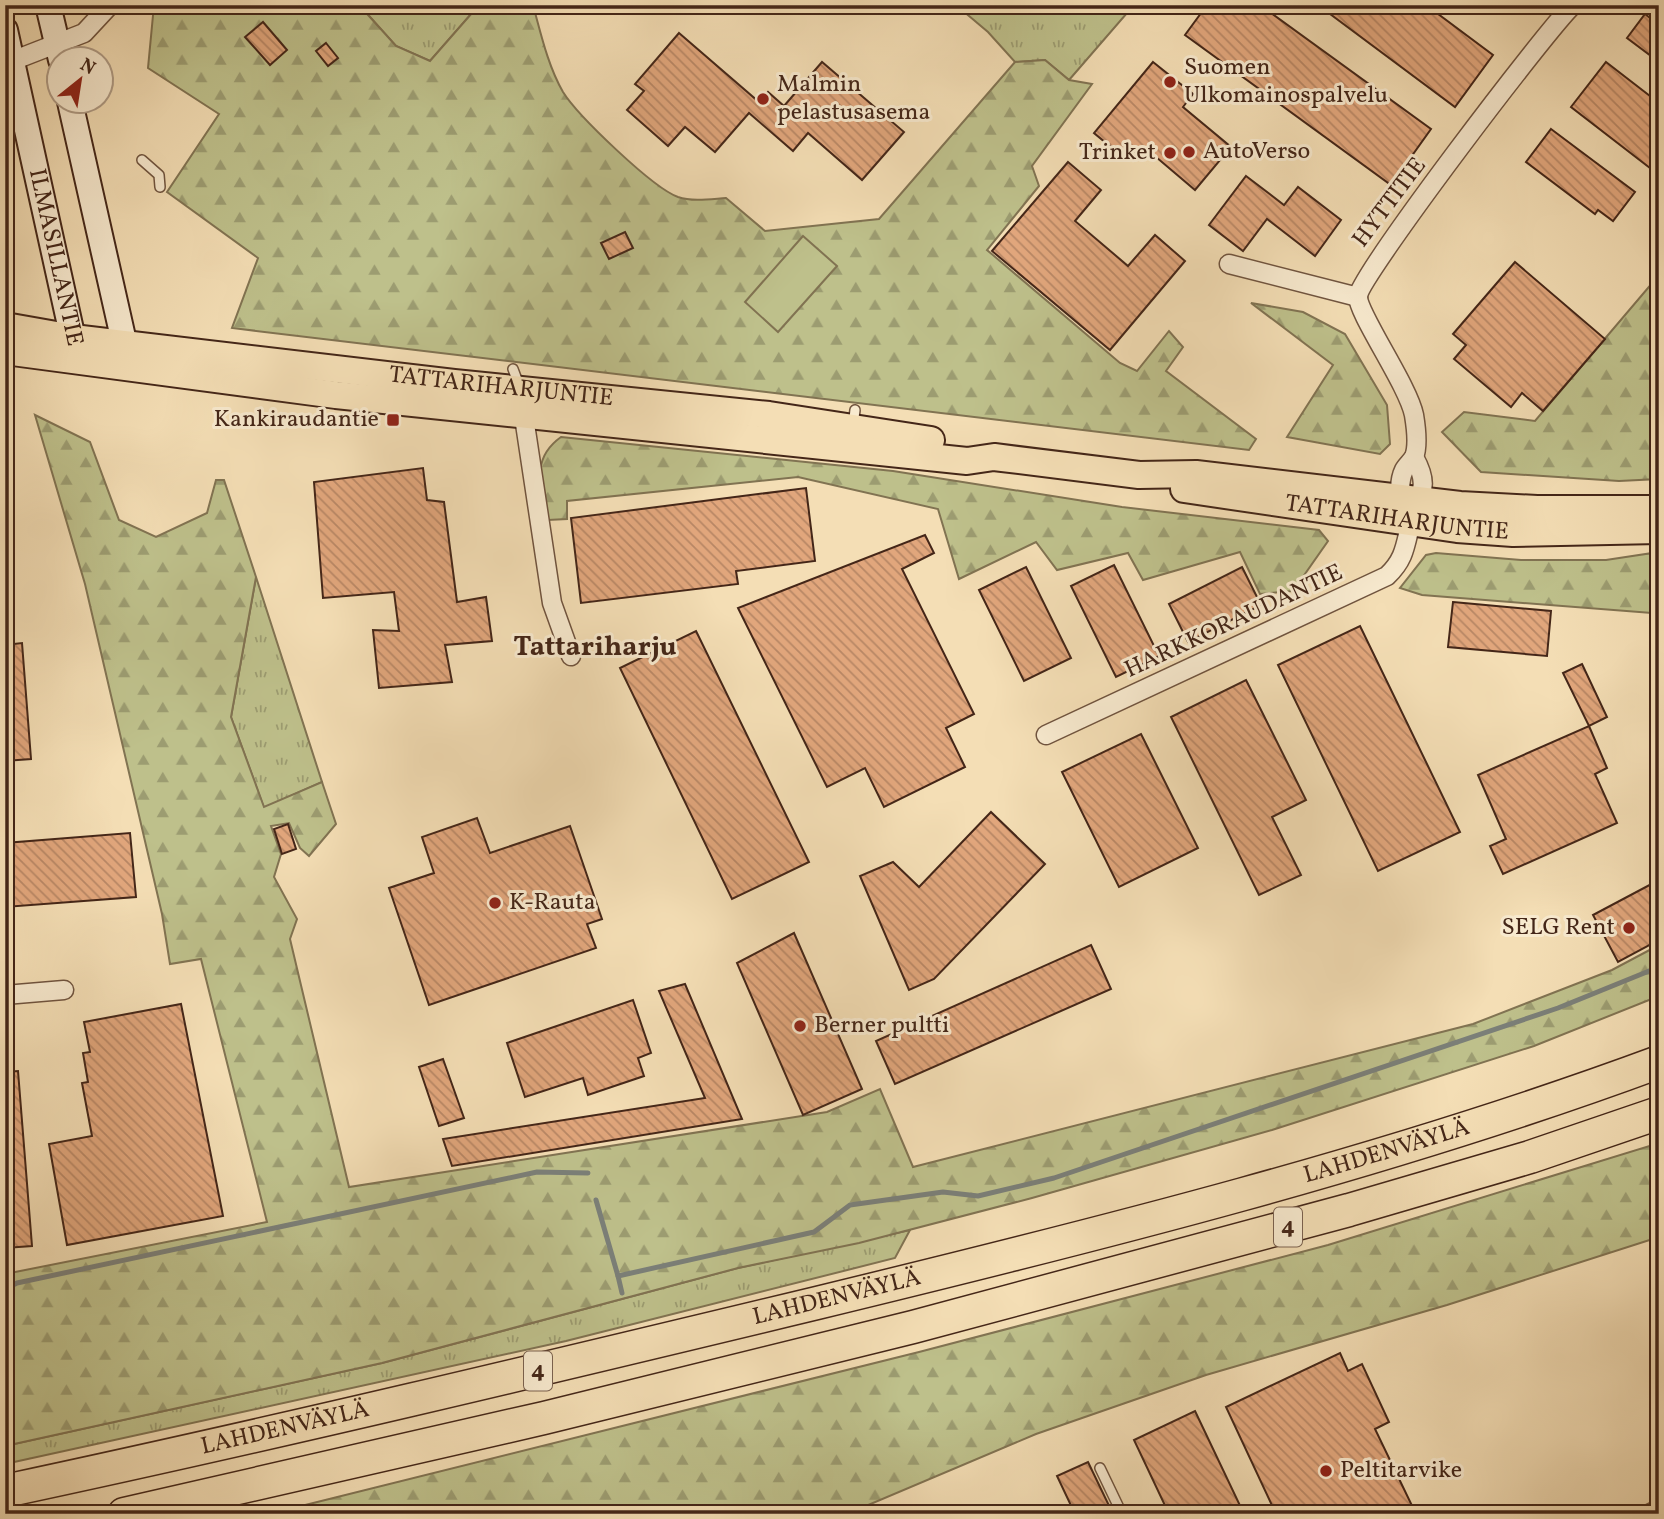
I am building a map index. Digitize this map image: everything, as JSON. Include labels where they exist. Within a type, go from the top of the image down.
[{"type":"highway","name":"LAHDENVÄYLÄ","points":[[5,1490],[253,1438],[901,1283],[1336,1165],[1517,1111],[1659,1062]]},
{"type":"highway","name":"LAHDENVÄYLÄ","points":[[124,1514],[544,1419],[913,1327],[1349,1210],[1530,1157],[1659,1113]]},
{"type":"main road","points":[[48,5],[58,46]]},
{"type":"main road","name":"ILMASILLANTIE","points":[[5,30],[76,349]]},
{"type":"main road","name":"ILMASILLANTIE","points":[[73,116],[127,355]]},
{"type":"main road","name":"TATTARIHARJUNTIE","points":[[5,326],[76,349]]},
{"type":"main road","name":"TATTARIHARJUNTIE","points":[[5,351],[76,349],[127,355],[336,395],[519,391],[769,415],[853,429],[967,461],[994,457],[1139,475],[1191,492],[1410,507],[1659,509]]},
{"type":"main road","name":"TATTARIHARJUNTIE","points":[[1410,507],[1513,533],[1621,533],[1659,530]]},
{"type":"street","points":[[67,46],[84,33],[110,5]]},
{"type":"street","name":"HYTTITIE","points":[[1358,297],[1364,278],[1573,5]]},
{"type":"street","points":[[12,61],[46,54]]},
{"type":"street","points":[[1229,264],[1358,297],[1362,311],[1403,382],[1414,415],[1414,457],[1423,472],[1410,507]]},
{"type":"street","points":[[519,391],[552,603],[571,656]]},
{"type":"street","name":"HARKKORAUDANTIE","points":[[1046,735],[1387,576],[1405,554],[1410,507]]},
{"type":"street","points":[[5,995],[64,990]]},
{"type":"street","points":[[1649,1514],[1659,1509]]},
{"type":"lane","points":[[142,160],[159,175],[160,187]]},
{"type":"lane","points":[[1100,1468],[1122,1514]]},
{"type":"green space","points":[[154,5],[359,5],[396,46],[430,61],[479,5],[533,5],[545,50],[563,92],[599,133],[666,191],[690,199],[726,198],[765,231],[879,219],[1015,62],[1045,60],[1069,80],[1092,84],[1032,166],[1039,186],[987,250],[1120,363],[1137,371],[1169,331],[1183,347],[1166,371],[1256,439],[1249,450],[232,328],[258,258],[167,192],[219,114],[148,68]]},
{"type":"green space","points":[[363,5],[479,5],[430,61],[396,46],[362,8]]},
{"type":"green space","points":[[956,5],[1134,5],[1069,80],[1045,60],[1015,62],[988,32]]},
{"type":"green space","points":[[803,236],[837,266],[778,332],[745,302]]},
{"type":"green space","points":[[1659,275],[1659,479],[1619,481],[1481,472],[1442,432],[1464,412],[1535,421]]},
{"type":"green space","points":[[1251,303],[1303,312],[1345,334],[1387,405],[1390,444],[1380,454],[1287,437],[1333,365]]},
{"type":"green space","points":[[35,415],[90,442],[119,520],[156,537],[207,513],[216,480],[224,480],[256,577],[231,717],[264,807],[322,782],[336,824],[309,856],[300,848],[289,823],[271,826],[281,854],[274,877],[297,919],[290,939],[349,1187],[827,1112],[880,1089],[913,1167],[1473,1024],[1612,970],[1659,945],[1659,996],[1534,1046],[1272,1130],[1032,1198],[859,1243],[738,1268],[382,1363],[5,1446],[5,1274],[267,1222],[201,959],[170,964],[162,914],[85,584]]},
{"type":"green space","points":[[561,437],[893,471],[1122,507],[1319,530],[1328,541],[1293,591],[1260,594],[1240,552],[1143,580],[1128,553],[1057,570],[1036,542],[959,579],[938,509],[798,477],[567,501],[567,519],[548,520],[541,485],[541,465],[551,446]]},
{"type":"green space","points":[[1659,552],[1659,612],[1652,613],[1422,595],[1400,588],[1426,555],[1436,553],[1521,560],[1606,560]]},
{"type":"green space","points":[[256,577],[322,782],[264,808],[231,717]]},
{"type":"green space","points":[[1659,1143],[1659,1237],[1447,1305],[1206,1375],[1036,1434],[847,1514],[269,1514],[919,1352],[1328,1245]]},
{"type":"green space","points":[[910,1230],[895,1258],[566,1341],[5,1464],[5,1446],[382,1363],[738,1268]]},
{"type":"building","points":[[1207,5],[1260,5],[1431,129],[1391,185],[1185,35]]},
{"type":"building","points":[[1318,5],[1426,5],[1493,55],[1455,107]]},
{"type":"building","points":[[1645,14],[1659,25],[1659,62],[1627,38]]},
{"type":"building","points":[[263,22],[287,50],[270,65],[245,37]]},
{"type":"building","points":[[679,33],[759,102],[768,92],[784,106],[822,62],[904,132],[862,180],[808,133],[793,151],[749,113],[715,152],[685,127],[668,146],[627,110],[644,91],[635,84]]},
{"type":"building","points":[[326,43],[338,58],[328,66],[316,51]]},
{"type":"building","points":[[1153,62],[1193,94],[1183,107],[1231,147],[1195,190],[1149,151],[1142,158],[1130,148],[1123,157],[1094,133]]},
{"type":"building","points":[[1606,62],[1659,103],[1659,175],[1571,107]]},
{"type":"building","points":[[1551,129],[1635,192],[1613,221],[1598,210],[1595,214],[1526,162]]},
{"type":"building","points":[[1068,162],[1101,190],[1075,221],[1128,266],[1155,235],[1185,261],[1110,350],[992,251]]},
{"type":"building","points":[[1246,176],[1284,205],[1298,187],[1341,220],[1315,256],[1267,219],[1243,251],[1209,225]]},
{"type":"building","points":[[625,232],[633,248],[609,259],[601,243]]},
{"type":"building","points":[[1515,262],[1605,339],[1543,411],[1522,393],[1511,407],[1454,359],[1466,345],[1453,334]]},
{"type":"building","points":[[423,468],[427,500],[444,502],[457,602],[486,597],[492,641],[445,645],[452,682],[379,688],[373,630],[399,631],[394,592],[323,598],[314,482]]},
{"type":"building","points":[[806,488],[815,561],[736,571],[738,584],[581,603],[571,518]]},
{"type":"building","points":[[925,535],[934,553],[902,569],[974,714],[946,728],[965,767],[884,807],[865,768],[827,787],[738,608]]},
{"type":"building","points":[[1114,565],[1159,656],[1116,677],[1071,586]]},
{"type":"building","points":[[1026,567],[1071,658],[1024,681],[979,590]]},
{"type":"building","points":[[1242,567],[1261,605],[1188,642],[1169,604]]},
{"type":"building","points":[[1453,602],[1551,611],[1547,656],[1448,647]]},
{"type":"building","points":[[1360,626],[1460,832],[1378,871],[1278,665]]},
{"type":"building","points":[[696,631],[809,862],[732,899],[620,668]]},
{"type":"building","points":[[22,643],[31,759],[5,761],[5,645]]},
{"type":"building","points":[[1582,664],[1607,717],[1589,726],[1563,673]]},
{"type":"building","points":[[1246,680],[1306,800],[1272,817],[1301,875],[1259,895],[1171,717]]},
{"type":"building","points":[[1589,726],[1607,768],[1595,774],[1617,823],[1503,874],[1490,846],[1506,839],[1478,775]]},
{"type":"building","points":[[1141,734],[1198,848],[1119,887],[1062,772]]},
{"type":"building","points":[[991,812],[1045,864],[934,979],[909,990],[860,876],[893,862],[919,887]]},
{"type":"building","name":"K-Rauta","points":[[477,818],[490,853],[570,826],[602,919],[587,924],[596,948],[429,1005],[389,888],[434,873],[422,837]]},
{"type":"building","points":[[288,824],[296,849],[282,854],[274,829]]},
{"type":"building","points":[[130,833],[136,897],[5,907],[5,843]]},
{"type":"building","name":"SELG Rent","points":[[1659,880],[1659,940],[1618,962],[1593,915]]},
{"type":"building","name":"Berner pultti","points":[[794,933],[862,1089],[803,1115],[737,963]]},
{"type":"building","points":[[1091,945],[1111,989],[895,1084],[876,1041]]},
{"type":"building","points":[[685,984],[742,1119],[452,1166],[443,1139],[705,1098],[659,991]]},
{"type":"building","points":[[633,1000],[651,1053],[638,1058],[644,1076],[588,1095],[583,1078],[525,1097],[507,1043]]},
{"type":"building","points":[[181,1004],[223,1216],[67,1245],[49,1144],[92,1136],[82,1083],[88,1082],[83,1053],[90,1052],[84,1022]]},
{"type":"building","points":[[443,1059],[464,1118],[439,1126],[419,1067]]},
{"type":"building","points":[[18,1071],[32,1246],[5,1248],[5,1072]]},
{"type":"building","name":"Peltitarvike","points":[[1340,1353],[1348,1371],[1362,1364],[1389,1422],[1375,1429],[1416,1514],[1276,1514],[1226,1407]]},
{"type":"building","points":[[1195,1411],[1244,1514],[1169,1514],[1134,1440]]},
{"type":"building","points":[[1088,1462],[1113,1514],[1075,1514],[1057,1476]]},
{"type":"waterway","points":[[596,1200],[618,1276],[814,1232],[850,1205],[943,1192],[978,1196],[1054,1178],[1558,1008],[1659,967]]},
{"type":"waterway","points":[[5,1289],[17,1283],[537,1172],[588,1173]]},
{"type":"waterway","points":[[618,1276],[622,1293]]},
{"type":"place","name":"Suomen Ulkomainospalvelu","points":[[1170,82]]},
{"type":"place","name":"Malmin pelastusasema","points":[[763,99]]},
{"type":"place","name":"AutoVerso","points":[[1189,152]]},
{"type":"place","name":"Trinket","points":[[1170,153]]},
{"type":"place","name":"Kankiraudantie","points":[[393,420]]},
{"type":"place","name":"K-Rauta","points":[[495,903]]},
{"type":"place","name":"SELG Rent","points":[[1629,928]]},
{"type":"place","name":"Berner pultti","points":[[800,1026]]},
{"type":"place","name":"Peltitarvike","points":[[1326,1471]]},
{"type":"district","name":"Tattariharju","points":[[595,647]]}]
